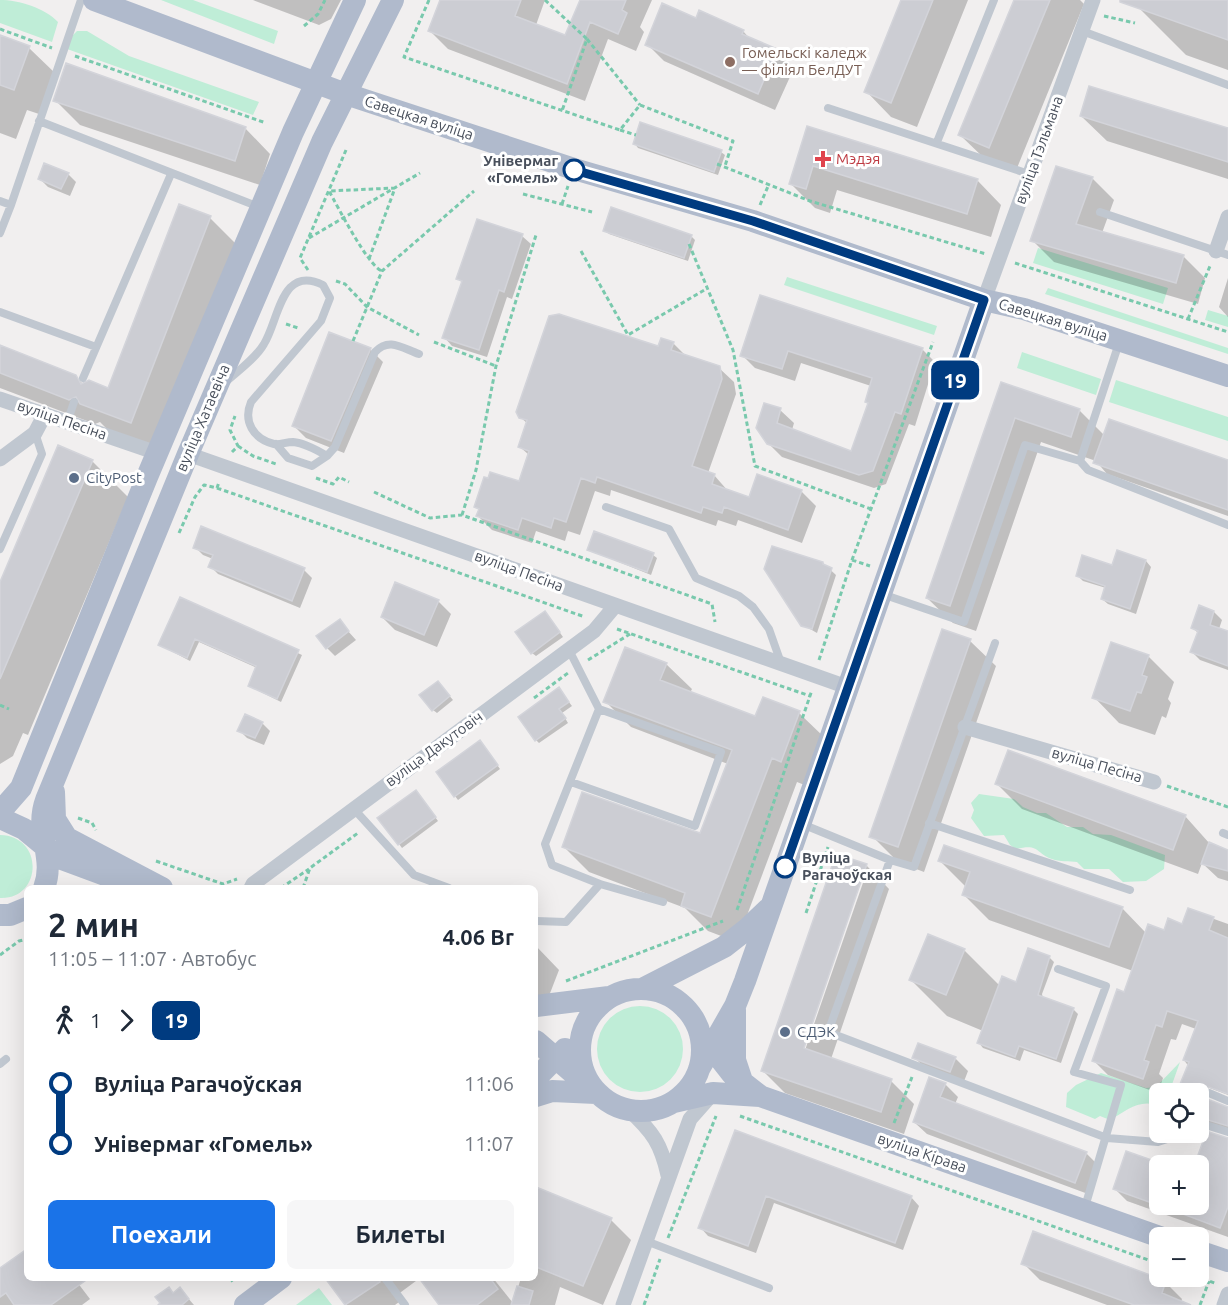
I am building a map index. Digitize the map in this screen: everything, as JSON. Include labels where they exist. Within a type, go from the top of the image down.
[{"type":"main road","name":"Савецкая вуліца","points":[[94,0],[346,94],[574,170],[753,221],[984,300],[1024,309],[1228,376]]},
{"type":"main road","name":"вуліца Хатаевіча","points":[[0,812],[21,788],[157,453],[261,207],[315,83],[355,0]]},
{"type":"main road","name":"вуліца Хатаевіча","points":[[45,885],[49,869],[41,813],[213,394],[322,142],[393,0]]},
{"type":"main road","points":[[751,1090],[735,1060],[733,1035],[735,1006],[984,300]]},
{"type":"main road","points":[[54,782],[56,819],[67,838],[156,885]]},
{"type":"main road","points":[[0,818],[24,829],[59,858],[129,885]]},
{"type":"main road","points":[[538,1006],[609,997],[626,990],[644,988],[724,947],[771,906]]},
{"type":"main road","points":[[0,915],[10,915],[24,909]]},
{"type":"main road","points":[[644,988],[673,997],[694,1020],[706,1041],[751,1090]]},
{"type":"main road","points":[[538,1076],[581,1033],[592,1012],[609,997]]},
{"type":"main road","points":[[538,1043],[611,1104],[629,1110],[652,1110],[674,1102],[689,1088],[699,1069],[706,1041],[735,1006]]},
{"type":"main road","points":[[581,1033],[579,1054],[584,1075],[596,1093]]},
{"type":"main road","name":"вуліца Кірава","points":[[674,1102],[716,1101],[751,1090],[1149,1233]]},
{"type":"main road","points":[[538,1095],[552,1091],[596,1093]]},
{"type":"main road","points":[[1209,1255],[1228,1261]]},
{"type":"main road","points":[[245,1305],[277,1281]]},
{"type":"street","name":"вуліца Тэльмана","points":[[984,300],[1093,0]]},
{"type":"street","points":[[1222,253],[1228,217]]},
{"type":"street","name":"вуліца Песіна","points":[[0,399],[68,420],[157,453]]},
{"type":"street","points":[[0,459],[35,433],[45,414]]},
{"type":"street","name":"вуліца Песіна","points":[[188,454],[849,688]]},
{"type":"street","name":"вуліца Дакутовіч","points":[[246,884],[253,884],[569,650],[601,623],[615,606]]},
{"type":"street","name":"вуліца Песіна","points":[[965,727],[1154,782]]},
{"type":"street","points":[[623,1305],[690,1119],[716,1101]]},
{"type":"street","points":[[629,1110],[652,1132],[663,1153],[668,1175]]},
{"type":"street","points":[[1223,1289],[1224,1305]]},
{"type":"lane","points":[[0,233],[81,0]]},
{"type":"lane","points":[[937,142],[994,0]]},
{"type":"lane","points":[[1082,31],[1228,85]]},
{"type":"lane","points":[[828,108],[1029,174]]},
{"type":"lane","points":[[39,121],[261,207]]},
{"type":"lane","points":[[83,378],[171,174]]},
{"type":"lane","points":[[0,201],[11,205]]},
{"type":"lane","points":[[1100,212],[1222,253]]},
{"type":"lane","points":[[213,394],[264,345],[286,292],[293,283],[304,279],[323,285],[330,298],[321,321],[251,402],[247,412],[249,425],[256,435],[276,444],[288,458],[312,466],[327,456],[335,447],[375,352],[381,345],[390,343],[419,354]]},
{"type":"lane","points":[[0,312],[96,347]]},
{"type":"lane","points":[[1080,461],[1120,341]]},
{"type":"lane","points":[[68,420],[74,402]]},
{"type":"lane","points":[[0,549],[42,454],[35,433]]},
{"type":"lane","points":[[276,444],[294,442],[327,456]]},
{"type":"lane","points":[[882,594],[964,622],[1025,445],[1080,461],[1088,470],[1228,525]]},
{"type":"lane","points":[[606,507],[669,529],[696,578],[739,596],[753,607],[769,629],[782,664]]},
{"type":"lane","points":[[801,824],[890,860],[914,867],[995,643]]},
{"type":"lane","points":[[569,650],[599,709],[721,752],[695,826],[571,782]]},
{"type":"lane","points":[[599,709],[545,844],[552,865],[600,884],[663,902]]},
{"type":"lane","points":[[353,808],[414,875],[441,885]]},
{"type":"lane","points":[[929,822],[1130,890]]},
{"type":"lane","points":[[890,860],[828,1032],[1107,1138],[1149,1141]]},
{"type":"lane","points":[[538,921],[566,922],[600,884]]},
{"type":"lane","points":[[1058,969],[1106,986],[1074,1071],[1121,1085],[1085,1209]]},
{"type":"lane","points":[[1209,1093],[1228,1101]]},
{"type":"lane","points":[[1209,1126],[1228,1132]]},
{"type":"lane","points":[[646,1241],[769,1288]]},
{"type":"lane","points":[[387,1281],[405,1305]]},
{"type":"path","points":[[303,26],[318,14],[325,0]]},
{"type":"path","points":[[429,0],[404,57],[636,135]]},
{"type":"path","points":[[545,0],[587,39],[640,105],[733,141],[725,167]]},
{"type":"path","points":[[1102,15],[1135,23]]},
{"type":"path","points":[[0,29],[266,123]]},
{"type":"path","points":[[562,111],[587,39]]},
{"type":"path","points":[[620,130],[640,105]]},
{"type":"path","points":[[316,273],[307,269],[300,258],[346,150]]},
{"type":"path","points":[[717,164],[810,201],[1000,258],[1228,332]]},
{"type":"path","points":[[307,239],[420,173]]},
{"type":"path","points":[[329,190],[395,188]]},
{"type":"path","points":[[369,259],[395,188]]},
{"type":"path","points":[[329,190],[369,259],[375,268],[382,271]]},
{"type":"path","points":[[353,341],[382,271],[474,191]]},
{"type":"path","points":[[523,194],[592,212]]},
{"type":"path","points":[[462,515],[476,470],[496,366],[536,235]]},
{"type":"path","points":[[689,244],[733,350],[754,466],[871,509]]},
{"type":"path","points":[[581,251],[628,336],[706,289]]},
{"type":"path","points":[[1188,319],[1222,253]]},
{"type":"path","points":[[326,277],[345,284],[367,307],[419,335]]},
{"type":"path","points":[[286,324],[292,326]]},
{"type":"path","points":[[434,342],[496,366]]},
{"type":"path","points":[[735,915],[871,509],[933,342]]},
{"type":"path","points":[[217,488],[220,480]]},
{"type":"path","points":[[195,497],[204,485],[217,488],[810,696]]},
{"type":"path","points":[[374,492],[430,518],[462,515],[712,604],[715,624],[720,629]]},
{"type":"path","points":[[529,702],[577,667],[630,634]]},
{"type":"path","points":[[0,705],[9,709]]},
{"type":"path","name":"вуліца Песіна","points":[[1154,782],[1228,807]]},
{"type":"path","points":[[72,817],[92,823],[99,833]]},
{"type":"path","points":[[285,885],[361,831],[367,823]]},
{"type":"path","points":[[806,913],[828,847]]},
{"type":"path","points":[[148,858],[223,884],[235,878],[246,884]]},
{"type":"path","points":[[304,885],[310,868]]},
{"type":"path","points":[[561,982],[727,919]]},
{"type":"path","points":[[0,955],[24,940]]},
{"type":"path","points":[[894,1123],[916,1066]]},
{"type":"path","points":[[644,1305],[716,1101]]},
{"type":"path","points":[[730,1112],[1149,1260]]},
{"type":"path","points":[[1209,1281],[1223,1289]]},
{"type":"path","points":[[1200,1305],[1207,1287]]},
{"type":"green space","points":[[0,0],[15,1],[31,6],[53,17],[58,22],[52,42],[0,23]]},
{"type":"green space","points":[[161,0],[193,0],[278,31],[274,44]]},
{"type":"green space","points":[[77,31],[87,31],[129,56],[259,102],[253,115],[67,49],[71,37]]},
{"type":"green space","points":[[1038,248],[1168,288],[1163,304],[1033,263]]},
{"type":"green space","points":[[787,277],[937,326],[934,335],[784,285]]},
{"type":"green space","points":[[1048,288],[1228,348],[1228,354],[1045,294]]},
{"type":"green space","points":[[1208,310],[1228,316],[1228,327],[1205,320]]},
{"type":"green space","points":[[1022,352],[1101,379],[1096,395],[1017,368]]},
{"type":"green space","points":[[1116,380],[1228,417],[1228,441],[1109,402]]},
{"type":"green space","points":[[979,794],[1014,799],[1023,807],[1037,813],[1046,813],[1067,827],[1083,827],[1093,834],[1111,835],[1165,855],[1164,869],[1146,881],[1123,882],[1109,869],[1084,869],[1077,862],[1055,860],[1037,849],[1024,847],[1016,849],[1010,845],[1004,835],[984,836],[971,818],[974,810],[971,803]]},
{"type":"green space","points":[[0,835],[15,838],[25,846],[31,856],[33,868],[24,889],[14,896],[0,898]]},
{"type":"green space","points":[[640,1006],[664,1013],[676,1025],[683,1049],[676,1073],[664,1085],[640,1092],[616,1085],[604,1073],[597,1049],[604,1025],[616,1013]]},
{"type":"green space","points":[[1180,1062],[1173,1083],[1160,1083]]},
{"type":"green space","points":[[1101,1073],[1149,1088],[1149,1104],[1139,1105],[1110,1120],[1100,1116],[1095,1119],[1066,1107],[1067,1093],[1076,1085]]},
{"type":"green space","points":[[319,1288],[332,1305],[296,1305]]},
{"type":"building","points":[[440,0],[521,0],[515,16],[565,35],[580,0],[626,0],[622,10],[627,13],[618,34],[590,22],[567,84],[428,31]]},
{"type":"building","points":[[901,0],[933,0],[891,103],[864,92]]},
{"type":"building","points":[[1014,0],[1050,0],[989,148],[958,135]]},
{"type":"building","points":[[1120,0],[1228,0],[1228,40],[1120,2]]},
{"type":"building","points":[[662,3],[696,18],[699,10],[744,30],[742,34],[777,49],[758,94],[645,45]]},
{"type":"building","points":[[0,35],[30,46],[14,90],[0,85]]},
{"type":"building","points":[[66,63],[246,127],[235,161],[53,101]]},
{"type":"building","points":[[1089,86],[1228,128],[1228,162],[1080,116]]},
{"type":"building","points":[[640,122],[722,150],[714,172],[633,144]]},
{"type":"building","points":[[807,126],[978,179],[967,214],[813,166],[806,189],[789,184]]},
{"type":"building","points":[[44,163],[69,173],[61,189],[38,179]]},
{"type":"building","points":[[1056,166],[1093,177],[1076,224],[1184,255],[1176,283],[1030,241]]},
{"type":"building","points":[[179,204],[211,216],[131,423],[80,404],[76,397],[69,400],[0,373],[0,345],[76,375],[81,384],[89,380],[108,388]]},
{"type":"building","points":[[611,207],[692,235],[684,258],[603,231]]},
{"type":"building","points":[[477,219],[523,234],[504,292],[499,290],[479,350],[442,338],[462,281],[456,279]]},
{"type":"building","points":[[760,295],[923,348],[901,414],[895,412],[873,471],[859,475],[767,444],[756,428],[764,403],[781,408],[777,423],[851,451],[868,403],[865,402],[872,378],[788,351],[782,369],[740,356]]},
{"type":"building","points":[[559,314],[658,346],[661,338],[674,342],[671,350],[720,366],[722,379],[692,466],[715,474],[712,484],[749,497],[757,474],[802,490],[788,530],[724,507],[722,513],[703,507],[701,513],[597,477],[595,483],[581,478],[566,522],[554,518],[551,528],[522,518],[518,530],[476,516],[479,509],[474,507],[484,477],[488,478],[490,472],[519,481],[529,451],[518,447],[527,420],[519,418],[516,412],[549,316]]},
{"type":"building","points":[[329,332],[371,348],[331,441],[292,426]]},
{"type":"building","points":[[1001,382],[1080,409],[1071,437],[1015,418],[950,606],[926,598]]},
{"type":"building","points":[[1109,419],[1228,460],[1228,510],[1093,463]]},
{"type":"building","points":[[58,445],[93,460],[0,679],[0,582]]},
{"type":"building","points":[[201,526],[305,568],[292,601],[208,567],[213,555],[193,548]]},
{"type":"building","points":[[594,531],[654,553],[647,572],[587,550]]},
{"type":"building","points":[[772,546],[823,562],[832,568],[812,629],[801,626],[764,569]]},
{"type":"building","points":[[1117,550],[1146,560],[1130,609],[1101,599],[1105,586],[1076,576],[1082,555],[1112,565]]},
{"type":"building","points":[[395,582],[439,600],[424,635],[381,617]]},
{"type":"building","points":[[180,597],[299,650],[277,699],[248,686],[256,666],[195,639],[187,658],[158,645]]},
{"type":"building","points":[[1199,605],[1214,611],[1210,625],[1228,631],[1228,666],[1190,652],[1198,631],[1191,628]]},
{"type":"building","points":[[545,611],[560,632],[531,654],[515,632]]},
{"type":"building","points":[[340,619],[349,631],[326,649],[316,636]]},
{"type":"building","points":[[942,629],[971,639],[898,847],[869,837]]},
{"type":"building","points":[[1111,642],[1149,655],[1142,675],[1147,677],[1141,693],[1137,692],[1130,711],[1092,698]]},
{"type":"building","points":[[625,647],[667,663],[660,680],[755,716],[763,697],[800,711],[781,762],[772,758],[711,917],[681,906],[685,893],[562,847],[582,792],[700,833],[732,750],[603,702]]},
{"type":"building","points":[[438,681],[450,696],[432,711],[419,695]]},
{"type":"building","points":[[559,687],[569,702],[559,709],[566,718],[535,741],[518,717]]},
{"type":"building","points":[[245,714],[263,722],[255,738],[237,731]]},
{"type":"building","points":[[480,740],[498,765],[454,797],[436,772]]},
{"type":"building","points":[[1008,750],[1186,815],[1173,850],[995,784]]},
{"type":"building","points":[[416,790],[436,817],[398,845],[377,818]]},
{"type":"building","points":[[1209,842],[1228,850],[1228,871],[1201,864]]},
{"type":"building","points":[[944,845],[1123,907],[1109,947],[962,895],[970,872],[938,861]]},
{"type":"building","points":[[836,854],[867,864],[804,1048],[892,1079],[881,1112],[761,1071]]},
{"type":"building","points":[[1188,908],[1214,917],[1209,930],[1228,938],[1228,1094],[1209,1087],[1209,1083],[1180,1083],[1189,1062],[1183,1060],[1198,1021],[1167,1011],[1162,1027],[1156,1025],[1144,1060],[1149,1062],[1143,1079],[1092,1061],[1117,989],[1124,992],[1148,924],[1164,930],[1168,918],[1182,924]]},
{"type":"building","points":[[928,934],[965,949],[946,995],[909,980]]},
{"type":"building","points":[[1028,948],[1050,956],[1038,995],[1074,1008],[1056,1059],[1019,1046],[1015,1057],[977,1043],[1002,976],[1016,982]]},
{"type":"building","points":[[918,1043],[956,1057],[950,1072],[912,1058]]},
{"type":"building","points":[[929,1077],[946,1083],[940,1097],[1087,1152],[1075,1183],[913,1122]]},
{"type":"building","points":[[1209,1100],[1228,1107],[1228,1126],[1209,1120]]},
{"type":"building","points":[[735,1130],[912,1196],[895,1243],[766,1196],[748,1246],[698,1228]]},
{"type":"building","points":[[1209,1132],[1228,1138],[1228,1207],[1220,1228],[1186,1215],[1209,1215],[1209,1155],[1198,1155],[1202,1143],[1209,1143]]},
{"type":"building","points":[[1126,1151],[1149,1159],[1149,1202],[1113,1189]]},
{"type":"building","points":[[538,1188],[612,1218],[583,1286],[538,1268]]},
{"type":"building","points":[[1033,1231],[1149,1275],[1149,1287],[1164,1287],[1162,1293],[1191,1305],[1134,1305],[1021,1264]]},
{"type":"building","points":[[24,1251],[24,1281],[85,1281],[51,1305],[14,1305],[6,1293],[0,1297],[0,1268]]},
{"type":"building","points":[[327,1281],[380,1281],[380,1282],[345,1305]]},
{"type":"building","points":[[421,1281],[492,1281],[498,1289],[477,1305],[439,1305]]},
{"type":"building","points":[[517,1286],[533,1291],[529,1305],[511,1305]]},
{"type":"building","points":[[169,1287],[173,1293],[180,1287],[189,1299],[182,1305],[158,1305],[160,1303],[155,1297]]},
{"type":"bus line","name":"19","points":[[574,170],[753,221],[984,300],[785,867]]},
{"type":"place","name":"Гомельскі каледж — філіял БелДУТ","points":[[730,62]]},
{"type":"place","name":"Мэдэя","points":[[823,159]]},
{"type":"place","name":"Універмаг «Гомель»","points":[[574,170]]},
{"type":"place","name":"CityPost","points":[[74,478]]},
{"type":"place","name":"Вуліца Рагачоўская","points":[[785,867]]},
{"type":"place","name":"СДЭК","points":[[785,1032]]}]
